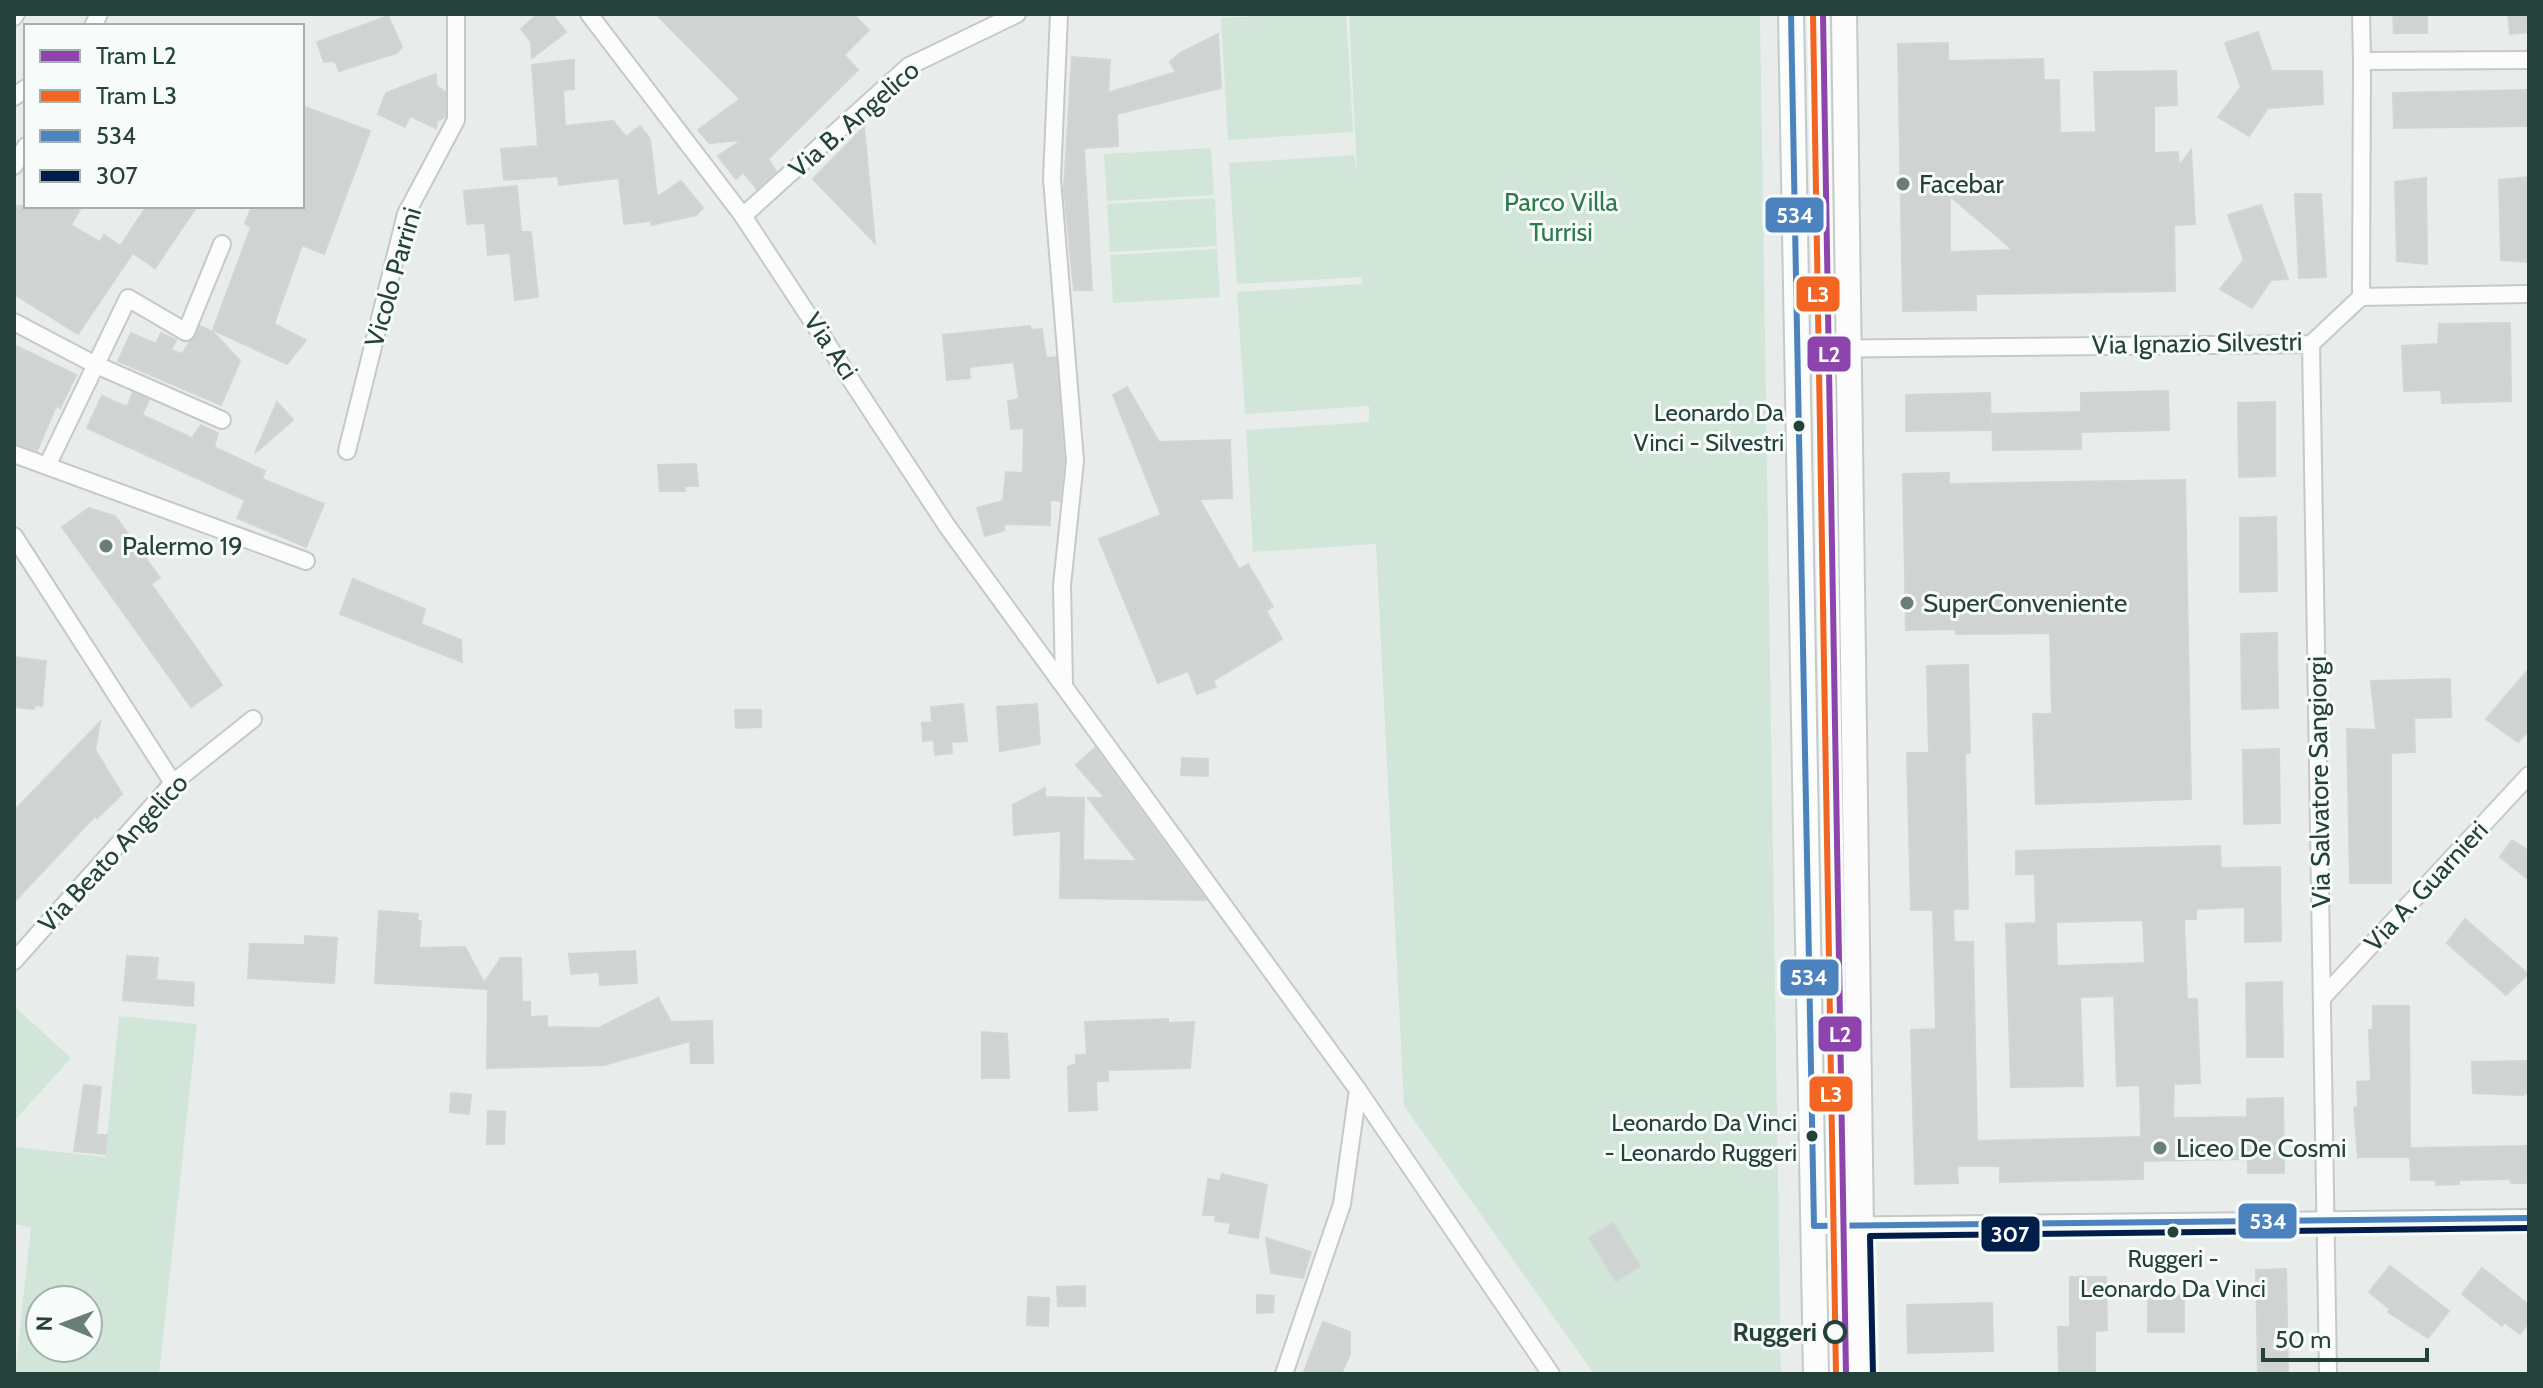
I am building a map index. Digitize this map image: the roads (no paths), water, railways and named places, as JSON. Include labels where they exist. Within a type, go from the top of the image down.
[{"type":"street","name":"Vicolo Parrini","points":[[347,451],[406,214],[456,120],[456,14]]},
{"type":"street","name":"Via Aci","points":[[589,14],[743,216],[947,526],[1358,1090],[1551,1374]]},
{"type":"street","name":"Via B. Angelico","points":[[743,216],[909,66],[1017,14]]},
{"type":"street","points":[[1059,14],[1052,179],[1075,461],[1062,585],[1064,685]]},
{"type":"street","points":[[1791,14],[1816,1374]]},
{"type":"street","points":[[1844,14],[1863,1374]]},
{"type":"street","points":[[2361,14],[2361,297],[2529,294]]},
{"type":"street","points":[[2362,61],[2529,60]]},
{"type":"street","points":[[47,466],[128,298],[186,332],[222,244]]},
{"type":"street","name":"Via Ignazio Silvestri","points":[[1797,349],[2311,344],[2361,297]]},
{"type":"street","points":[[14,322],[94,364],[222,420]]},
{"type":"street","name":"Via Salvatore Sangiorgi","points":[[2311,344],[2328,1374]]},
{"type":"street","points":[[14,454],[306,561]]},
{"type":"street","points":[[14,536],[173,783]]},
{"type":"street","name":"Via Beato Angelico","points":[[14,961],[173,783],[253,719]]},
{"type":"street","name":"Via A. Guarnieri","points":[[2323,997],[2529,775]]},
{"type":"street","points":[[14,937],[33,940]]},
{"type":"street","points":[[1284,1374],[1342,1204],[1358,1090]]},
{"type":"street","points":[[1814,1226],[2529,1218]]},
{"type":"tram line","name":"L3","points":[[1813,14],[1836,1374]]},
{"type":"tram line","name":"L2","points":[[1823,14],[1846,1374]]},
{"type":"place","name":"Facebar","points":[[1903,184]]},
{"type":"place","name":"Leonardo Da Vinci - Silvestri","points":[[1799,426]]},
{"type":"place","name":"Palermo 19","points":[[106,546]]},
{"type":"place","name":"SuperConveniente","points":[[1907,603]]},
{"type":"place","name":"Leonardo Da Vinci - Leonardo Ruggeri","points":[[1812,1136]]},
{"type":"place","name":"Liceo De Cosmi","points":[[2160,1148]]},
{"type":"place","name":"Ruggeri - Leonardo Da Vinci","points":[[2173,1232]]},
{"type":"place","name":"Ruggeri","points":[[1835,1332]]},
{"type":"park label","name":"Parco Villa Turrisi","points":[[1561,217]]}]
